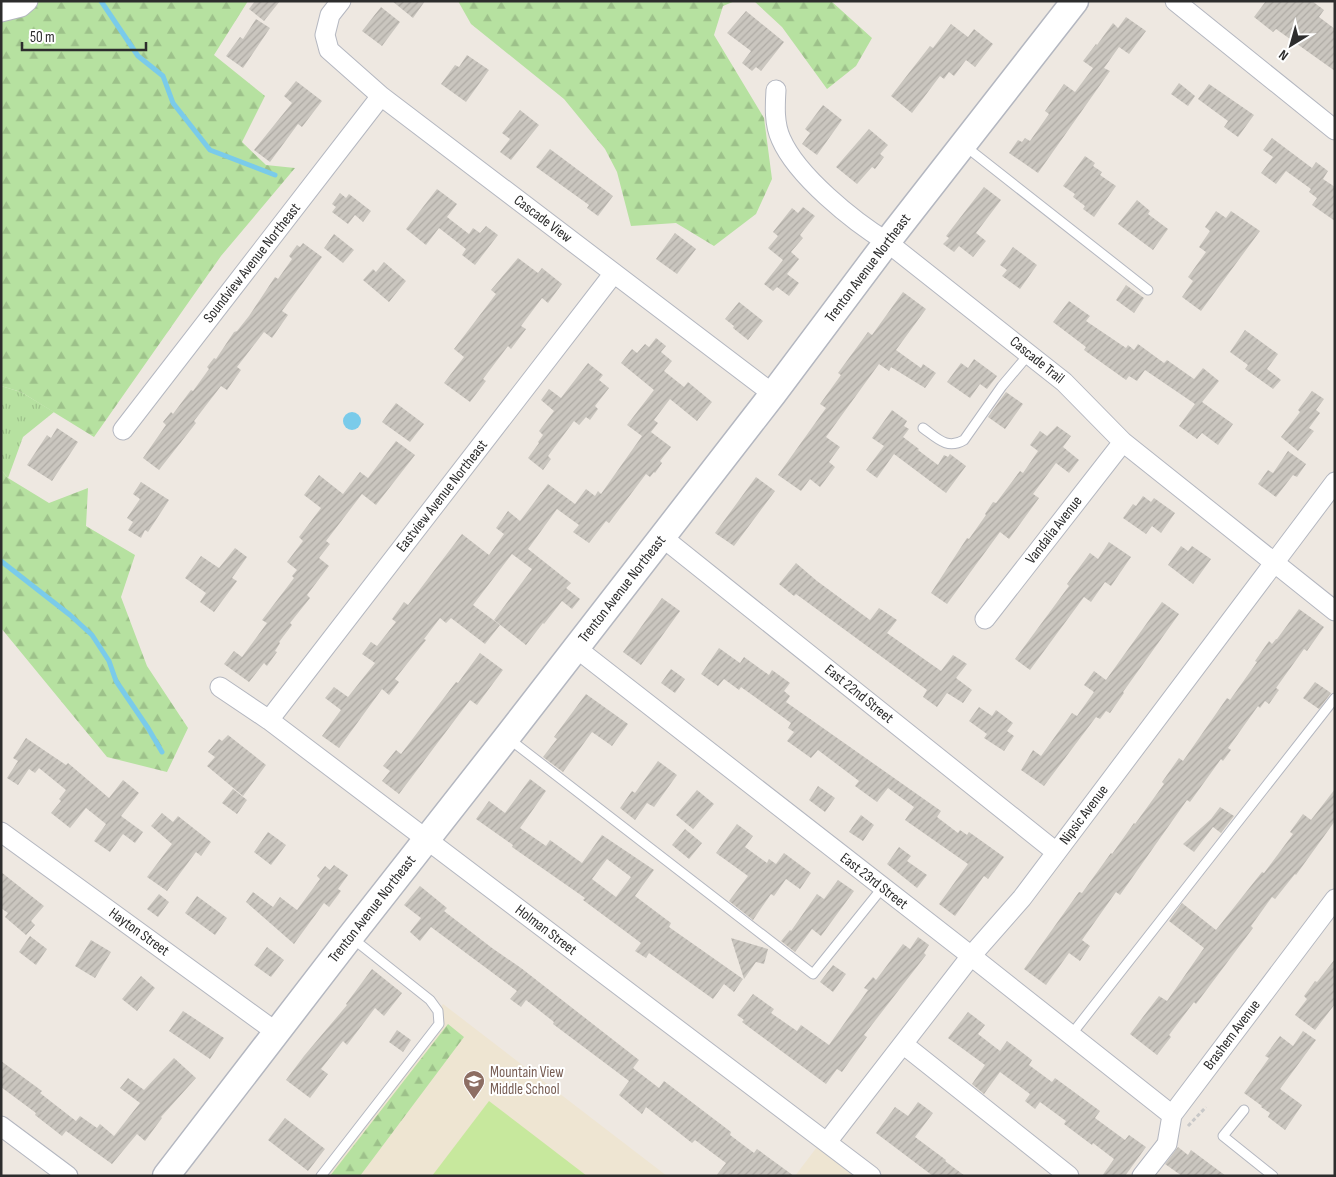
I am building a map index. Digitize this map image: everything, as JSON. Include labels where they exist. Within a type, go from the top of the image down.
[{"type":"main road","name":"Trenton Avenue Northeast","points":[[166,1176],[773,394],[887,242],[1075,1]]},
{"type":"street","points":[[1,12],[21,7],[28,1]]},
{"type":"street","name":"Cascade View","points":[[341,1],[330,15],[325,35],[329,50],[381,96],[773,394]]},
{"type":"street","points":[[1175,1],[1335,130]]},
{"type":"street","name":"Cascade Trail","points":[[776,90],[775,114],[780,137],[794,162],[812,182],[873,233],[887,242],[1064,382],[1123,442],[1335,611]]},
{"type":"street","name":"Soundview Avenue Northeast","points":[[123,430],[381,96]]},
{"type":"street","name":"Eastview Avenue Northeast","points":[[269,720],[614,273]]},
{"type":"street","name":"Vandalia Avenue","points":[[985,619],[1123,442]]},
{"type":"street","name":"Nipsic Avenue","points":[[827,1142],[971,956],[1022,898],[1335,482]]},
{"type":"street","name":"East 22nd Street","points":[[662,537],[1056,852]]},
{"type":"street","name":"East 23rd Street","points":[[576,648],[1172,1115]]},
{"type":"street","name":"Holman Street","points":[[220,687],[269,720],[427,839],[827,1142],[864,1174]]},
{"type":"street","name":"Hayton Street","points":[[1,832],[276,1032]]},
{"type":"street","name":"Brashem Avenue","points":[[1142,1176],[1167,1144],[1172,1115],[1335,899]]},
{"type":"street","points":[[903,1044],[1069,1176]]},
{"type":"street","points":[[1,1126],[68,1176]]},
{"type":"lane","points":[[963,145],[1148,290]]},
{"type":"lane","points":[[923,428],[947,444],[955,445],[964,440],[1002,386],[1029,354]]},
{"type":"lane","points":[[1071,1034],[1335,698]]},
{"type":"lane","points":[[507,737],[813,974],[883,887]]},
{"type":"lane","points":[[321,1176],[439,1024],[438,1011],[430,1000],[350,937]]},
{"type":"lane","points":[[1244,1110],[1223,1136],[1273,1176]]},
{"type":"shaded area","name":"Mountain View Middle School","points":[[443,1004],[667,1176],[321,1176],[439,1024],[438,1011]]},
{"type":"shaded area","points":[[823,1139],[871,1176],[795,1176]]},
{"type":"green space","points":[[1,1],[248,1],[214,55],[265,96],[242,142],[266,165],[295,168],[221,256],[94,437],[21,392],[1,386]]},
{"type":"green space","points":[[458,1],[735,1],[723,6],[714,35],[764,118],[772,179],[756,214],[714,246],[676,223],[631,226],[617,172],[605,149],[564,99],[471,24]]},
{"type":"green space","points":[[754,1],[831,1],[872,38],[856,66],[827,89],[782,27]]},
{"type":"green space","points":[[1,386],[21,392],[54,412],[23,437],[8,478],[1,470]]},
{"type":"green space","points":[[1,470],[8,478],[49,503],[88,488],[86,526],[135,555],[121,597],[147,666],[188,728],[167,772],[107,757],[1,628]]},
{"type":"green space","points":[[448,1024],[464,1037],[360,1176],[330,1176]]},
{"type":"green space","points":[[489,1101],[587,1176],[432,1176]]},
{"type":"water","points":[[348,412],[356,412],[361,417],[359,428],[348,430],[343,425],[343,417]]},
{"type":"building","points":[[255,1],[280,1],[264,21],[249,9]]},
{"type":"building","points":[[392,1],[425,1],[413,18]]},
{"type":"building","points":[[1266,1],[1312,1],[1324,10],[1319,17],[1335,29],[1335,71],[1276,29],[1273,32],[1254,17]]},
{"type":"building","points":[[381,7],[400,22],[382,46],[362,31]]},
{"type":"building","points":[[746,11],[784,42],[761,71],[756,67],[752,71],[742,63],[751,51],[727,33]]},
{"type":"building","points":[[1126,17],[1146,31],[1129,54],[1119,47],[1104,68],[1110,71],[1038,173],[1009,153],[1018,140],[1022,142],[1025,138],[1030,141],[1049,114],[1045,111],[1064,84],[1075,92],[1093,68],[1083,61],[1113,23],[1118,28]]},
{"type":"building","points":[[256,19],[270,28],[243,68],[226,56],[240,37],[243,39]]},
{"type":"building","points":[[951,24],[968,37],[974,29],[993,44],[975,67],[966,60],[954,76],[949,72],[944,79],[940,76],[912,113],[891,96],[930,46],[933,48]]},
{"type":"building","points":[[467,55],[489,70],[466,102],[441,84],[455,65],[459,67]]},
{"type":"building","points":[[296,81],[322,101],[302,127],[298,124],[270,162],[254,150],[292,103],[284,96]]},
{"type":"building","points":[[1179,83],[1195,96],[1188,106],[1171,94]]},
{"type":"building","points":[[1209,84],[1254,115],[1238,137],[1224,127],[1228,121],[1198,99]]},
{"type":"building","points":[[823,105],[842,120],[817,155],[802,144],[810,133],[805,129]]},
{"type":"building","points":[[520,110],[539,125],[511,160],[500,152],[510,139],[502,133]]},
{"type":"building","points":[[869,129],[888,145],[880,154],[884,157],[875,169],[872,167],[857,184],[836,167]]},
{"type":"building","points":[[1272,138],[1312,168],[1316,162],[1328,171],[1323,179],[1335,187],[1335,221],[1312,205],[1317,198],[1309,192],[1311,189],[1286,171],[1276,184],[1261,173],[1273,157],[1263,150]]},
{"type":"building","points":[[550,149],[613,196],[598,216],[587,208],[589,205],[536,167]]},
{"type":"building","points":[[1085,156],[1095,163],[1093,166],[1102,172],[1100,175],[1116,186],[1094,217],[1083,209],[1085,206],[1073,197],[1075,194],[1063,186]]},
{"type":"building","points":[[984,187],[1001,200],[976,233],[986,241],[973,257],[959,246],[954,252],[943,244],[949,238],[946,236]]},
{"type":"building","points":[[437,189],[457,204],[447,217],[469,234],[473,228],[480,233],[486,226],[498,235],[475,265],[462,255],[466,249],[439,228],[426,245],[406,229]]},
{"type":"building","points":[[340,193],[346,198],[349,194],[371,211],[363,222],[355,215],[348,224],[332,212],[336,207],[332,204]]},
{"type":"building","points":[[1137,200],[1150,211],[1148,214],[1168,229],[1153,250],[1118,224]]},
{"type":"building","points":[[803,207],[815,216],[800,235],[803,238],[791,252],[799,259],[787,274],[799,283],[789,296],[777,287],[773,291],[764,284],[783,260],[768,248],[778,236],[773,232],[792,208],[798,213]]},
{"type":"building","points":[[1216,211],[1226,218],[1231,211],[1260,231],[1201,311],[1182,297],[1193,281],[1188,277],[1206,252],[1199,247],[1210,231],[1205,227]]},
{"type":"building","points":[[675,233],[696,249],[677,274],[656,259]]},
{"type":"building","points":[[334,234],[354,250],[343,263],[324,248]]},
{"type":"building","points":[[303,243],[322,257],[282,311],[288,315],[272,338],[264,332],[237,367],[241,370],[227,390],[221,386],[194,421],[196,423],[159,470],[143,458],[166,425],[163,422],[171,412],[173,414],[191,390],[193,391],[209,369],[207,367],[214,358],[216,359],[234,332],[237,331],[249,316],[275,277],[278,279],[292,259],[289,256],[297,245],[300,247]]},
{"type":"building","points":[[1013,247],[1037,265],[1020,289],[1002,276],[1007,270],[1000,265]]},
{"type":"building","points":[[518,258],[538,273],[542,268],[562,284],[548,303],[542,298],[521,326],[526,329],[511,349],[508,346],[483,379],[486,381],[470,402],[444,383],[464,357],[454,349],[496,294],[491,290]]},
{"type":"building","points":[[384,262],[406,281],[389,302],[363,280],[373,269],[376,272]]},
{"type":"building","points":[[1126,285],[1144,298],[1134,313],[1116,300]]},
{"type":"building","points":[[903,292],[926,309],[896,350],[921,368],[923,364],[936,373],[925,388],[891,367],[889,371],[879,364],[826,437],[840,447],[829,462],[835,467],[820,487],[810,479],[801,491],[778,475],[826,408],[820,404],[841,375],[838,373],[868,332],[872,335]]},
{"type":"building","points":[[1069,301],[1090,316],[1086,321],[1126,348],[1128,345],[1134,350],[1138,344],[1164,363],[1167,360],[1194,379],[1203,368],[1219,381],[1202,402],[1233,424],[1218,445],[1202,433],[1197,439],[1179,426],[1195,404],[1145,370],[1137,381],[1129,376],[1126,380],[1084,350],[1086,347],[1053,322]]},
{"type":"building","points":[[739,302],[763,321],[748,340],[725,319]]},
{"type":"building","points":[[1245,330],[1278,354],[1267,369],[1281,380],[1273,389],[1245,369],[1248,365],[1230,352]]},
{"type":"building","points":[[656,338],[666,346],[661,352],[672,361],[664,371],[684,387],[688,382],[712,402],[697,421],[670,399],[654,420],[658,423],[651,432],[671,447],[660,461],[662,463],[650,477],[646,474],[609,523],[606,521],[589,543],[573,532],[579,525],[557,509],[528,549],[571,583],[566,588],[580,599],[572,609],[562,601],[526,645],[494,620],[532,569],[512,554],[473,605],[500,625],[485,644],[451,618],[446,623],[440,618],[424,639],[426,640],[395,679],[399,682],[389,695],[382,689],[339,748],[322,736],[341,710],[325,698],[334,687],[348,697],[375,663],[362,654],[371,642],[377,646],[396,622],[392,619],[404,602],[408,605],[462,534],[489,555],[504,534],[496,528],[508,511],[520,521],[548,484],[575,504],[586,489],[595,496],[598,491],[601,494],[642,436],[627,425],[654,390],[621,363],[632,349],[637,353],[645,344],[649,347]]},
{"type":"building","points":[[974,359],[997,376],[987,389],[980,384],[970,398],[947,382],[961,363],[968,368]]},
{"type":"building","points":[[588,363],[603,375],[599,380],[609,388],[595,406],[598,409],[590,420],[586,417],[579,425],[574,421],[548,456],[551,459],[543,470],[528,458],[543,435],[539,431],[554,411],[541,400],[549,389],[561,398]]},
{"type":"building","points":[[1312,391],[1324,399],[1316,410],[1320,413],[1309,428],[1314,431],[1298,451],[1281,437],[1300,412],[1298,410]]},
{"type":"building","points":[[1006,392],[1023,404],[1005,429],[988,417]]},
{"type":"building","points":[[396,403],[424,424],[410,442],[382,422]]},
{"type":"building","points":[[892,410],[907,421],[904,426],[909,429],[903,437],[918,450],[938,465],[944,455],[948,457],[950,454],[966,466],[946,493],[894,454],[877,478],[866,470],[884,446],[872,438]]},
{"type":"building","points":[[1057,426],[1071,436],[1063,447],[1079,460],[1069,473],[1056,463],[1033,494],[1039,498],[1009,539],[1000,532],[947,604],[931,593],[967,538],[969,539],[986,515],[993,502],[996,503],[1020,471],[1023,473],[1038,451],[1030,445],[1040,431],[1047,436]]},
{"type":"building","points":[[57,428],[78,442],[52,481],[27,465],[47,435],[51,438]]},
{"type":"building","points":[[396,441],[415,455],[376,505],[362,494],[326,541],[330,544],[319,558],[329,566],[307,595],[310,598],[290,623],[292,625],[279,642],[275,651],[277,652],[267,666],[264,663],[249,682],[224,664],[234,651],[242,657],[267,623],[262,620],[294,578],[292,576],[297,570],[287,562],[303,541],[299,537],[321,508],[304,495],[319,475],[343,494],[360,472],[368,478]]},
{"type":"building","points":[[1288,451],[1306,464],[1297,477],[1293,475],[1276,497],[1258,484],[1268,470],[1273,473]]},
{"type":"building","points":[[756,477],[775,491],[734,546],[715,533]]},
{"type":"building","points":[[141,482],[169,500],[148,532],[145,530],[141,538],[128,530],[133,522],[127,518],[140,499],[133,494]]},
{"type":"building","points":[[1143,496],[1151,502],[1154,498],[1175,513],[1161,533],[1152,526],[1146,534],[1123,518],[1133,504],[1136,506]]},
{"type":"building","points":[[1109,542],[1131,557],[1111,586],[1105,582],[1091,602],[1084,597],[1030,670],[1015,659],[1069,586],[1067,584],[1090,553],[1098,559]]},
{"type":"building","points":[[1181,546],[1188,551],[1192,546],[1211,559],[1193,584],[1168,565]]},
{"type":"building","points":[[235,548],[247,557],[232,578],[237,581],[214,612],[200,602],[206,593],[185,578],[201,556],[219,568]]},
{"type":"building","points":[[796,563],[870,620],[879,608],[897,620],[887,633],[941,671],[953,655],[967,664],[956,678],[972,690],[963,703],[947,693],[937,707],[923,697],[927,690],[796,594],[794,596],[779,584]]},
{"type":"building","points":[[662,598],[680,611],[641,665],[623,652]]},
{"type":"building","points":[[1162,602],[1179,614],[1110,713],[1106,711],[1100,719],[1096,717],[1044,786],[1021,770],[1033,750],[1041,756],[1072,713],[1077,716],[1094,692],[1084,685],[1094,671],[1106,680]]},
{"type":"building","points":[[1299,609],[1324,627],[1307,651],[1304,649],[1276,688],[1279,690],[1269,704],[1265,701],[1260,708],[1258,706],[1228,748],[1231,750],[1223,761],[1221,759],[1190,802],[1187,800],[1120,895],[1116,892],[1082,940],[1090,946],[1080,961],[1069,953],[1046,985],[1024,969],[1079,892],[1082,893],[1135,824],[1164,784],[1162,782],[1179,758],[1183,761],[1227,698],[1230,700],[1257,662],[1255,661],[1269,641],[1272,644],[1277,639]]},
{"type":"building","points":[[719,648],[740,663],[744,657],[769,675],[772,670],[790,683],[784,691],[790,696],[786,702],[941,811],[937,817],[958,833],[960,830],[967,835],[969,832],[1004,857],[988,879],[984,876],[955,916],[939,904],[968,864],[905,820],[914,807],[888,788],[877,802],[855,786],[859,781],[818,750],[811,758],[787,741],[794,732],[788,728],[791,723],[741,687],[739,690],[724,679],[718,686],[701,674]]},
{"type":"building","points":[[480,653],[503,670],[477,705],[470,700],[399,794],[382,781],[390,771],[383,766],[396,750],[401,754]]},
{"type":"building","points":[[671,669],[685,679],[675,693],[661,683]]},
{"type":"building","points":[[1315,682],[1331,693],[1319,709],[1303,698]]},
{"type":"building","points":[[586,694],[628,724],[612,746],[592,732],[563,772],[543,757],[557,739],[554,737]]},
{"type":"building","points":[[979,707],[992,716],[996,710],[1013,723],[1007,731],[1014,736],[1004,751],[984,738],[987,734],[969,721]]},
{"type":"building","points":[[228,735],[266,765],[243,796],[207,766],[215,757],[208,752],[219,739],[222,741]]},
{"type":"building","points":[[26,738],[66,765],[68,763],[109,798],[123,780],[139,793],[121,816],[143,832],[135,843],[123,834],[110,852],[94,841],[106,824],[86,808],[70,828],[51,813],[61,801],[59,799],[66,790],[39,768],[35,773],[29,769],[18,785],[7,778],[18,761],[13,758]]},
{"type":"building","points":[[658,761],[677,775],[654,807],[647,803],[635,820],[620,808],[632,791],[635,793]]},
{"type":"building","points":[[530,779],[546,791],[520,828],[546,846],[550,840],[582,863],[602,835],[654,870],[635,896],[671,923],[669,927],[743,979],[734,992],[724,984],[713,999],[649,953],[646,958],[635,951],[641,943],[583,900],[585,898],[512,847],[513,845],[476,819],[489,801],[505,813]],"holes":[[[607,859],[631,877],[616,897],[592,879]]]},
{"type":"building","points":[[818,786],[835,798],[825,812],[809,800]]},
{"type":"building","points":[[233,789],[247,800],[237,814],[222,803]]},
{"type":"building","points":[[1335,789],[1335,821],[1296,875],[1275,899],[1272,897],[1251,926],[1253,928],[1196,1004],[1194,1002],[1169,1035],[1171,1037],[1157,1055],[1130,1034],[1159,996],[1167,1001],[1204,948],[1169,921],[1182,903],[1216,930],[1262,872],[1264,873],[1293,834],[1290,832],[1303,814],[1311,820]]},
{"type":"building","points":[[697,790],[714,804],[693,829],[676,815]]},
{"type":"building","points":[[1220,807],[1234,816],[1221,833],[1213,827],[1194,852],[1183,844],[1211,819]]},
{"type":"building","points":[[162,813],[173,822],[178,816],[211,842],[201,856],[196,852],[167,891],[147,877],[172,844],[151,826]]},
{"type":"building","points":[[861,815],[874,825],[863,841],[849,832]]},
{"type":"building","points":[[737,824],[753,836],[745,847],[767,863],[769,859],[776,864],[784,853],[811,873],[800,889],[786,879],[774,896],[771,894],[753,920],[729,901],[748,876],[716,853]]},
{"type":"building","points":[[685,829],[702,843],[689,859],[672,845]]},
{"type":"building","points":[[268,832],[286,845],[271,865],[254,852]]},
{"type":"building","points":[[899,847],[911,856],[907,861],[927,875],[917,888],[887,864]]},
{"type":"building","points":[[334,865],[348,875],[338,889],[341,891],[329,907],[324,903],[294,944],[246,902],[253,892],[273,907],[280,897],[297,910],[320,879],[317,876],[325,866],[330,870]]},
{"type":"building","points":[[1,872],[44,906],[31,921],[35,925],[26,935],[5,917],[8,913],[1,908]]},
{"type":"building","points":[[838,880],[854,891],[821,936],[812,929],[795,952],[781,941],[791,931],[817,894],[824,899]]},
{"type":"building","points":[[420,886],[447,908],[444,911],[639,1060],[633,1068],[659,1088],[664,1081],[731,1132],[730,1135],[754,1153],[757,1149],[794,1176],[716,1176],[726,1163],[695,1140],[692,1143],[646,1107],[642,1114],[619,1095],[629,1081],[553,1024],[554,1022],[526,1000],[521,1007],[510,999],[517,991],[431,927],[420,941],[410,932],[421,918],[404,905]]},
{"type":"building","points":[[159,894],[169,902],[158,917],[147,909]]},
{"type":"building","points":[[197,896],[227,918],[215,935],[185,913]]},
{"type":"building","points":[[30,936],[47,949],[36,965],[19,952]]},
{"type":"building","points":[[918,937],[929,945],[924,953],[926,955],[864,1035],[867,1037],[842,1072],[837,1069],[826,1084],[742,1022],[744,1020],[737,1015],[753,994],[774,1009],[771,1013],[797,1031],[801,1025],[829,1045],[868,990],[864,988],[873,977],[876,980],[903,944],[910,949]]},
{"type":"building","points":[[731,938],[768,949],[764,964],[756,962],[744,979]]},
{"type":"building","points":[[91,940],[111,952],[95,978],[75,966]]},
{"type":"building","points":[[267,947],[284,960],[271,977],[254,965]]},
{"type":"building","points":[[1335,959],[1335,1004],[1315,1030],[1295,1015],[1307,999],[1304,996]]},
{"type":"building","points":[[833,965],[846,974],[833,992],[820,982]]},
{"type":"building","points":[[372,969],[402,993],[384,1016],[375,1008],[347,1045],[343,1041],[321,1069],[328,1074],[310,1098],[286,1080],[347,1005]]},
{"type":"building","points":[[141,976],[155,988],[137,1011],[122,999]]},
{"type":"building","points":[[183,1011],[224,1038],[210,1059],[169,1031]]},
{"type":"building","points":[[968,1012],[985,1025],[978,1034],[1000,1051],[1007,1041],[1032,1060],[1029,1065],[1052,1082],[1055,1078],[1100,1111],[1095,1118],[1125,1140],[1129,1135],[1146,1147],[1125,1176],[1102,1176],[1114,1159],[1064,1124],[1066,1121],[1040,1102],[1035,1109],[1025,1101],[1030,1094],[1000,1072],[984,1094],[972,1084],[985,1065],[948,1038]]},
{"type":"building","points":[[397,1030],[411,1040],[403,1052],[389,1042]]},
{"type":"building","points":[[1303,1031],[1316,1040],[1280,1089],[1302,1105],[1285,1130],[1268,1117],[1270,1113],[1244,1093],[1269,1058],[1265,1056],[1280,1036],[1293,1046]]},
{"type":"building","points":[[174,1058],[196,1078],[161,1117],[145,1141],[137,1134],[112,1164],[66,1131],[62,1136],[35,1115],[36,1113],[1,1087],[1,1061],[42,1091],[40,1093],[76,1121],[80,1116],[97,1128],[100,1124],[114,1136],[140,1103],[120,1088],[128,1078],[144,1090]]},
{"type":"building","points":[[918,1102],[933,1113],[915,1137],[965,1176],[933,1176],[876,1133],[895,1107],[908,1116]]},
{"type":"building","points":[[285,1118],[325,1149],[308,1171],[268,1140]]},
{"type":"building","points":[[1178,1147],[1188,1155],[1191,1150],[1226,1176],[1182,1176],[1165,1164]]},
{"type":"waterway","points":[[101,1],[138,56],[163,76],[173,103],[210,150],[275,175]]},
{"type":"waterway","points":[[1,561],[70,615],[92,635],[109,661],[116,681],[162,752]]},
{"type":"place","name":"Mountain View Middle School","points":[[474,1100]]}]
